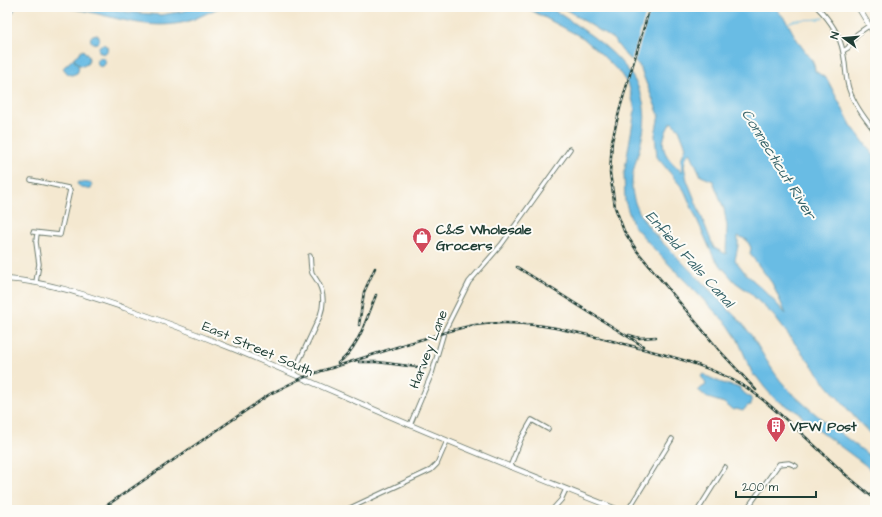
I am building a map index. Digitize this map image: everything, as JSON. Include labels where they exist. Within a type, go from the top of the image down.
[{"type":"main road","points":[[858,7],[875,35]]},
{"type":"main road","name":"East Street South","points":[[7,279],[36,282],[105,302],[168,323],[293,374],[492,460],[619,510]]},
{"type":"street","points":[[817,7],[834,27],[843,51],[848,88],[852,98],[875,131]]},
{"type":"street","points":[[843,51],[848,48],[856,34],[870,25]]},
{"type":"street","name":"Harvey Lane","points":[[410,424],[431,377],[444,332],[469,282],[500,247],[570,149]]},
{"type":"street","points":[[31,180],[68,188],[70,190],[60,234],[57,236],[35,233],[39,265],[36,282]]},
{"type":"street","points":[[293,374],[320,316],[323,305],[322,290],[312,273],[310,256]]},
{"type":"street","points":[[510,467],[532,420],[548,429]]},
{"type":"street","points":[[628,510],[672,439]]},
{"type":"street","points":[[348,509],[431,470],[437,464],[447,441]]},
{"type":"street","points":[[746,510],[779,464],[789,463],[796,466]]},
{"type":"street","points":[[698,510],[725,467]]},
{"type":"street","points":[[552,510],[560,502],[566,489]]},
{"type":"water","points":[[545,6],[557,12],[604,45],[625,66],[633,77],[639,90],[645,117],[632,185],[636,205],[642,217],[657,237],[746,328],[775,373],[786,387],[818,416],[875,460],[875,481],[872,480],[873,473],[864,464],[806,421],[799,413],[775,399],[756,376],[753,375],[738,340],[728,325],[656,251],[633,225],[625,201],[624,174],[635,110],[629,86],[620,73],[583,38],[525,7]]},
{"type":"water","points":[[7,7],[16,7],[7,22]]},
{"type":"water","points":[[62,7],[101,7],[128,12],[161,15],[184,11],[195,7],[221,7],[186,22],[158,25],[123,20]]},
{"type":"water","name":"Connecticut River","points":[[562,7],[775,7],[785,19],[800,45],[811,59],[815,71],[827,79],[851,125],[875,157],[875,439],[826,384],[774,316],[749,292],[735,282],[714,258],[684,190],[657,157],[655,135],[659,115],[639,65],[627,57],[613,39]],"holes":[[[671,122],[679,129],[686,147],[681,159],[682,172],[670,160],[664,150],[664,138]],[[690,152],[701,176],[713,181],[724,209],[727,226],[726,254],[714,248],[687,180],[684,166],[686,157]],[[738,236],[747,240],[751,248],[750,254],[772,283],[786,314],[765,291],[746,274],[735,260],[738,246]]]},
{"type":"water","points":[[93,35],[97,35],[99,39],[97,43],[93,43],[91,41],[91,37]]},
{"type":"water","points":[[101,45],[105,45],[107,49],[105,53],[101,53],[99,51],[99,47]]},
{"type":"water","points":[[83,50],[89,59],[87,64],[83,66],[79,65],[73,58]]},
{"type":"water","points":[[99,58],[103,58],[105,62],[103,66],[99,66],[97,64],[97,60]]},
{"type":"water","points":[[73,59],[79,69],[77,73],[72,75],[68,74],[63,68]]},
{"type":"water","points":[[78,182],[91,183],[91,189],[82,187],[77,184]]},
{"type":"water","points":[[703,374],[721,382],[740,387],[740,390],[751,398],[751,405],[747,406],[743,411],[736,409],[733,410],[724,403],[708,398],[698,390],[706,385],[701,376]]},
{"type":"pier","points":[[648,7],[651,7],[634,64],[631,62]]},
{"type":"waterway","points":[[787,24],[795,20],[813,20],[823,18]]},
{"type":"railway","points":[[650,7],[620,108],[612,141],[610,173],[615,207],[624,231],[637,251],[719,350],[756,390]]},
{"type":"railway","points":[[517,267],[643,346]]},
{"type":"railway","points":[[359,325],[364,292],[375,268]]},
{"type":"railway","points":[[338,363],[345,357],[356,342],[376,295]]},
{"type":"railway","points":[[100,510],[270,394],[302,378],[455,329],[475,325],[514,323],[571,331],[689,362],[719,373],[747,388],[803,434]]},
{"type":"railway","points":[[629,335],[639,338],[656,337]]},
{"type":"railway","points":[[359,362],[377,362],[425,368]]},
{"type":"railway","points":[[799,431],[846,475],[875,499]]},
{"type":"place","name":"C&S Wholesale Grocers","points":[[422,254]]},
{"type":"place","name":"VFW Post","points":[[776,443]]},
{"type":"water label","name":"Enfield Falls Canal","points":[[690,259]]}]
